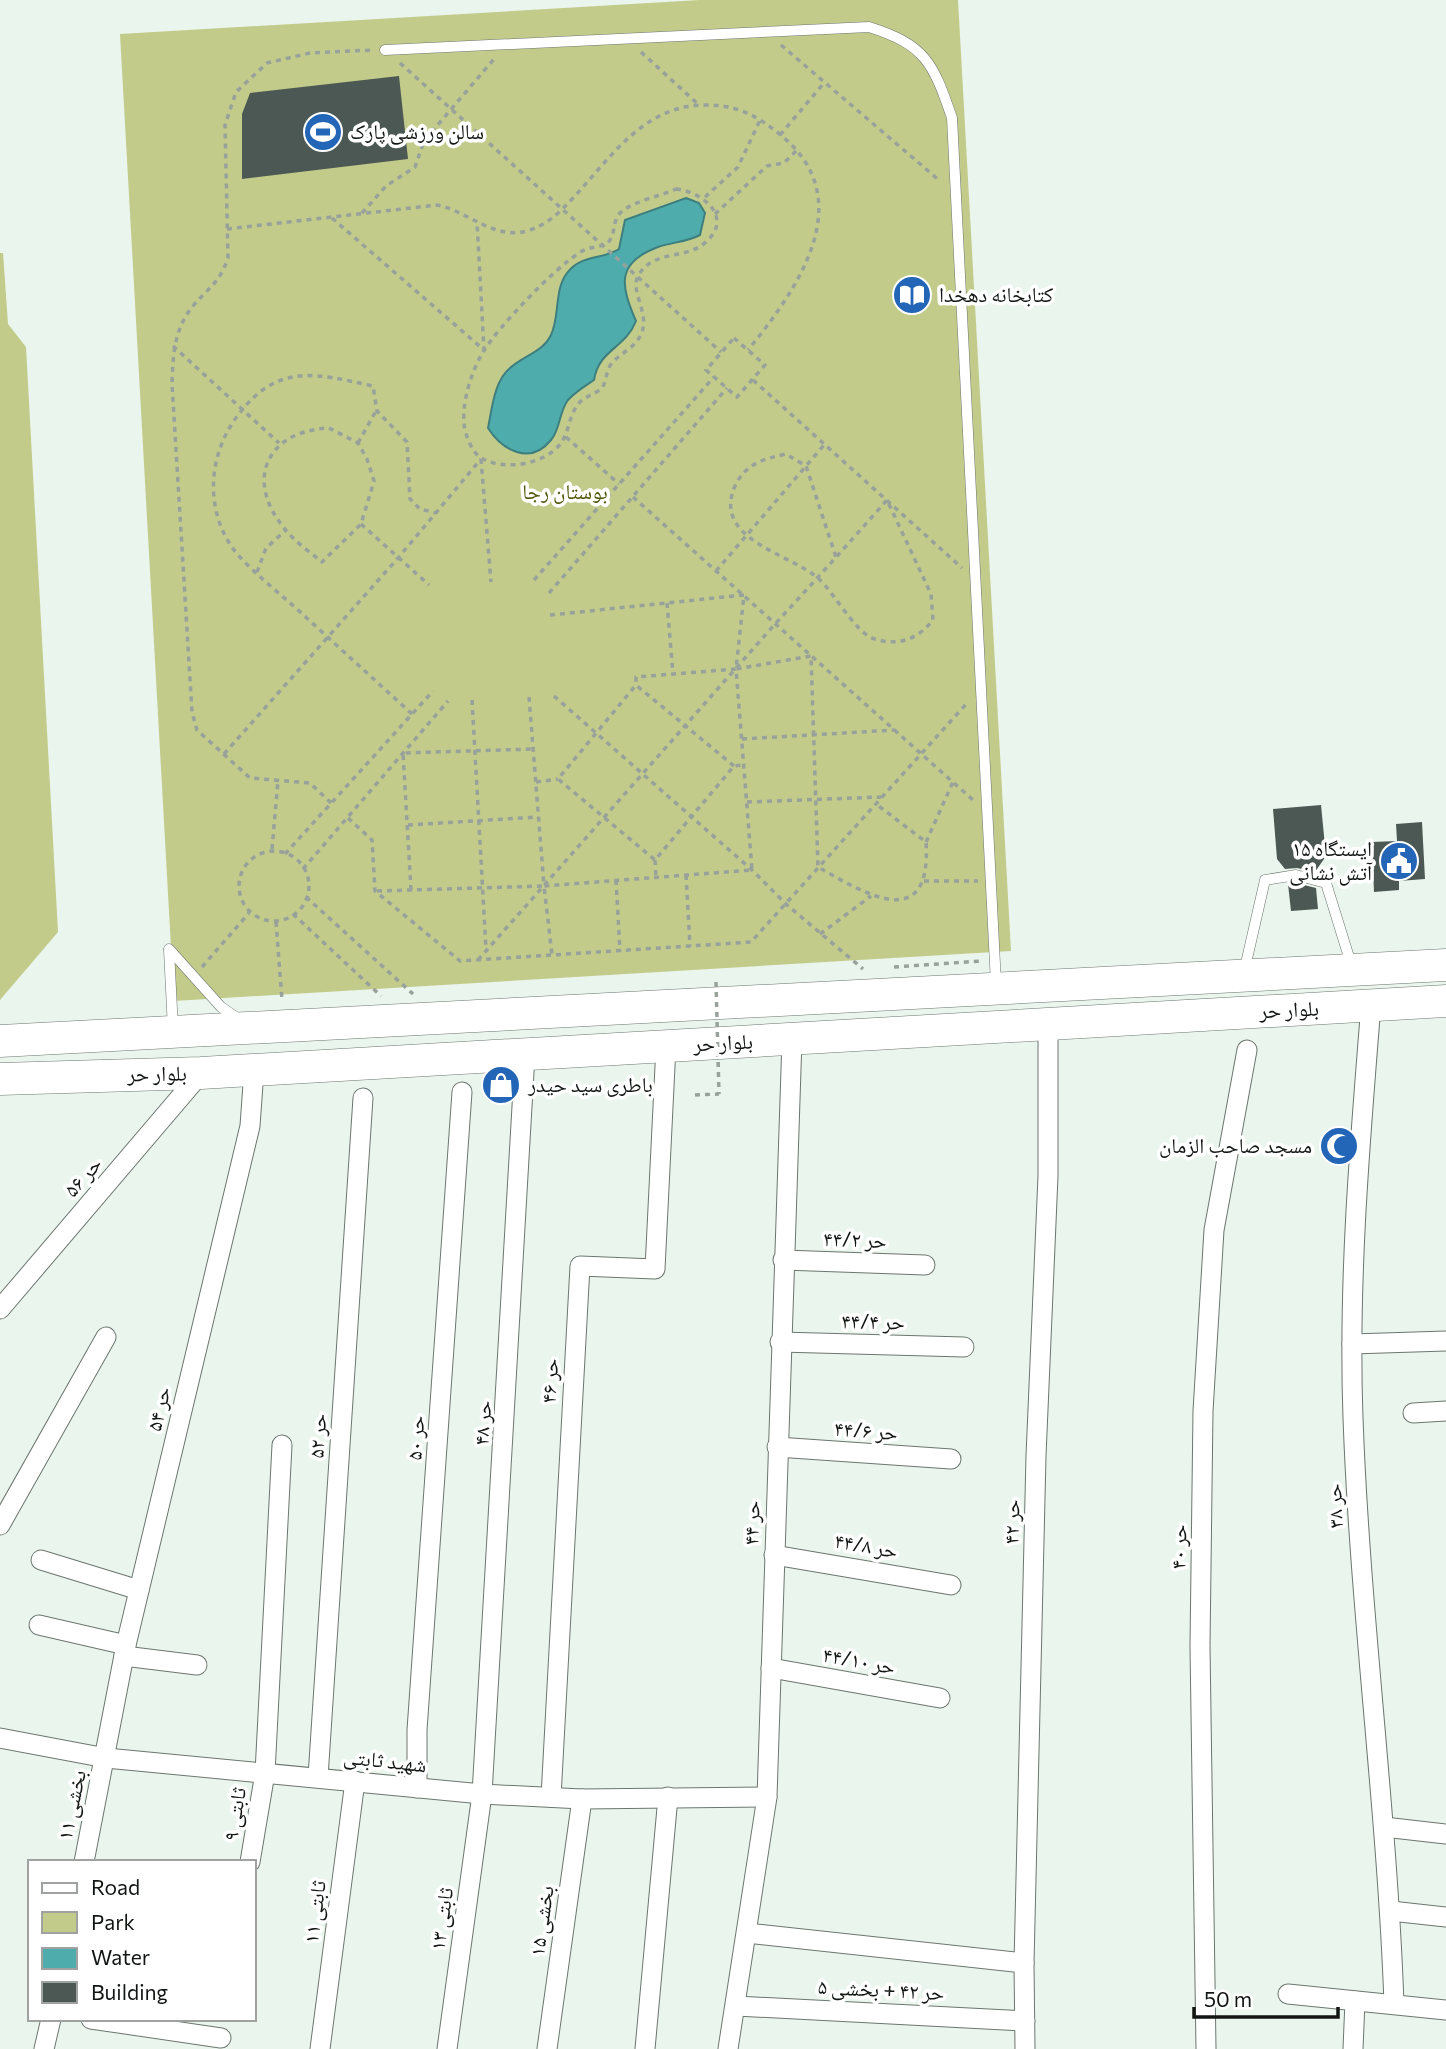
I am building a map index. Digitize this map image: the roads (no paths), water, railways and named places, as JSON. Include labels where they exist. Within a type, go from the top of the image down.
[{"type":"main road","name":"بلوار حر","points":[[5,1041],[996,991],[1446,965]]},
{"type":"main road","name":"بلوار حر","points":[[6,1079],[201,1073],[1446,1001]]},
{"type":"main road","points":[[5,1041],[6,1079]]},
{"type":"street","name":"حر ۳۸","points":[[1371,1005],[1359,1156],[1352,1344],[1353,1417],[1366,1637],[1391,1911],[1394,2004]]},
{"type":"street","name":"حر ۴۲","points":[[1026,2049],[1024,1963],[1036,1456],[1048,1176],[1048,1024]]},
{"type":"street","name":"حر ۴۴","points":[[727,2049],[736,2006],[767,1797],[792,1039]]},
{"type":"street","name":"حر ۴۶","points":[[551,1797],[565,1586],[568,1459],[580,1266],[655,1269],[666,1046]]},
{"type":"street","name":"حر ۴۰","points":[[1206,2049],[1200,1646],[1203,1411],[1214,1230],[1247,1050]]},
{"type":"street","name":"حر ۴۸","points":[[482,1794],[525,1055]]},
{"type":"street","name":"حر ۵۴","points":[[106,1758],[125,1651],[250,1126],[254,1070]]},
{"type":"street","name":"حر ۵۶","points":[[0,1309],[201,1073]]},
{"type":"street","name":"حر ۵۰","points":[[417,1788],[417,1730],[463,1092]]},
{"type":"street","name":"حر ۵۲","points":[[318,1777],[363,1098]]},
{"type":"street","name":"حر ۴۴/۲","points":[[783,1260],[925,1265]]},
{"type":"street","points":[[0,1525],[106,1337]]},
{"type":"street","points":[[1352,1344],[1446,1340]]},
{"type":"street","name":"حر ۴۴/۴","points":[[780,1342],[964,1347]]},
{"type":"street","points":[[1413,1413],[1446,1411]]},
{"type":"street","name":"ثابتی ۹","points":[[250,1860],[265,1773],[282,1445]]},
{"type":"street","name":"حر ۴۴/۶","points":[[777,1447],[951,1460]]},
{"type":"street","name":"حر ۴۴/۸","points":[[774,1555],[951,1585]]},
{"type":"street","points":[[41,1560],[139,1590]]},
{"type":"street","points":[[39,1625],[125,1651],[197,1665]]},
{"type":"street","name":"حر ۴۴/۱۰","points":[[771,1668],[940,1698]]},
{"type":"street","name":"شهید ثابتی","points":[[0,1738],[106,1758],[482,1794],[582,1799],[767,1797]]},
{"type":"street","name":"بخشی ۱۱","points":[[84,1860],[106,1758]]},
{"type":"street","name":"ثابتی ۱۱","points":[[320,2049],[355,1781]]},
{"type":"street","name":"ثابتی ۱۳","points":[[447,2049],[482,1794]]},
{"type":"street","points":[[645,2049],[668,1797]]},
{"type":"street","name":"بخشی ۱۵","points":[[547,2049],[582,1799]]},
{"type":"street","points":[[1384,1827],[1446,1834]]},
{"type":"street","points":[[1391,1911],[1446,1917]]},
{"type":"street","points":[[747,1933],[1024,1963]]},
{"type":"street","points":[[1288,1994],[1446,2010]]},
{"type":"street","points":[[1353,2049],[1356,2001]]},
{"type":"street","name":"حر ۴۲ + بخشی ۵","points":[[736,2006],[1025,2021]]},
{"type":"street","points":[[44,2049],[51,2021]]},
{"type":"street","points":[[107,2021],[221,2035]]},
{"type":"lane","points":[[385,50],[869,27],[903,37],[936,71],[952,118],[988,880],[996,991]]},
{"type":"lane","points":[[1243,977],[1265,880],[1296,875],[1326,883],[1353,970]]},
{"type":"lane","points":[[173,1032],[169,949],[221,1007],[251,1028]]},
{"type":"water","points":[[686,198],[699,203],[705,213],[700,235],[644,253],[628,268],[625,286],[636,321],[626,338],[601,362],[594,380],[568,400],[551,440],[543,448],[526,453],[517,452],[501,443],[488,428],[500,380],[515,364],[543,346],[551,335],[560,287],[567,273],[585,260],[619,249],[625,220]]},
{"type":"place","name":"سالن ورزشی پارک","points":[[323,132]]},
{"type":"place","name":"کتابخانه دهخدا","points":[[912,295]]},
{"type":"place","name":"ایستگاه ۱۵ آتش نشانی","points":[[1399,861]]},
{"type":"place","name":"باطری سید حیدر","points":[[501,1085]]},
{"type":"place","name":"مسجد صاحب الزمان","points":[[1339,1146]]},
{"type":"park label","name":"بوستان رجا","points":[[565,492]]}]
